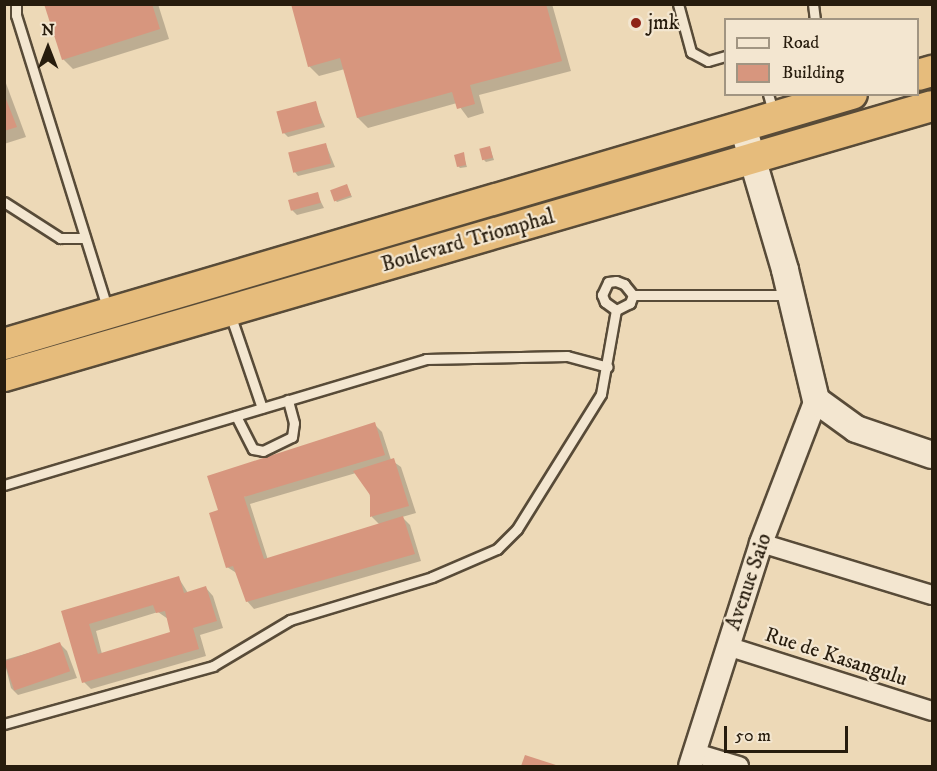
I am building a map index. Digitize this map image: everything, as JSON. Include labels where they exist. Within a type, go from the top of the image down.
[{"type":"highway","name":"Boulevard Triomphal","points":[[4,344],[743,127],[771,106],[838,96]]},
{"type":"highway","name":"Boulevard Triomphal","points":[[4,376],[933,106]]},
{"type":"main road","points":[[743,127],[792,295],[816,400],[856,429],[933,455]]},
{"type":"street","name":"Avenue Saio","points":[[692,760],[761,543],[816,400]]},
{"type":"street","points":[[761,543],[933,596]]},
{"type":"street","name":"Rue de Kasangulu","points":[[727,646],[933,711]]},
{"type":"street","points":[[692,760],[739,766]]},
{"type":"lane","points":[[16,4],[16,15],[109,313]]},
{"type":"lane","points":[[678,4],[691,52],[708,61],[724,57]]},
{"type":"lane","points":[[4,202],[60,238],[85,238]]},
{"type":"lane","points":[[619,309],[605,302],[602,295],[609,282],[624,284],[633,295]]},
{"type":"lane","points":[[4,724],[213,666],[290,620],[432,577],[497,549],[517,529],[601,394],[619,309],[633,295],[792,295]]},
{"type":"lane","points":[[230,311],[262,408]]},
{"type":"lane","points":[[4,485],[426,359],[567,356],[608,367]]},
{"type":"lane","points":[[236,416],[253,449],[263,451],[292,438],[294,423],[288,400]]},
{"type":"building","points":[[44,4],[152,4],[160,29],[62,60]]},
{"type":"building","points":[[291,4],[546,4],[562,61],[470,85],[475,104],[457,109],[452,92],[357,118],[340,58],[308,67]]},
{"type":"building","points":[[4,94],[17,127],[4,131]]},
{"type":"building","points":[[316,101],[322,123],[282,134],[276,112]]},
{"type":"building","points":[[326,143],[331,163],[293,173],[288,152]]},
{"type":"building","points":[[490,146],[493,158],[482,160],[479,149]]},
{"type":"building","points":[[464,152],[466,165],[457,167],[454,155]]},
{"type":"building","points":[[347,184],[351,195],[334,201],[330,190]]},
{"type":"building","points":[[318,192],[321,203],[291,211],[288,200]]},
{"type":"building","points":[[375,422],[385,455],[244,497],[264,559],[403,516],[415,554],[246,602],[233,566],[226,568],[209,513],[218,510],[207,476]]},
{"type":"building","points":[[394,458],[409,506],[370,517],[370,495],[353,471]]},
{"type":"building","points":[[179,576],[184,593],[206,586],[217,621],[193,628],[199,649],[82,683],[61,611]],"holes":[[[153,605],[156,613],[165,611],[170,632],[98,654],[89,624]]]},
{"type":"building","points":[[60,642],[70,671],[14,691],[4,661]]},
{"type":"building","points":[[525,755],[559,766],[521,766]]},
{"type":"place","name":"jmk","points":[[636,23]]}]
